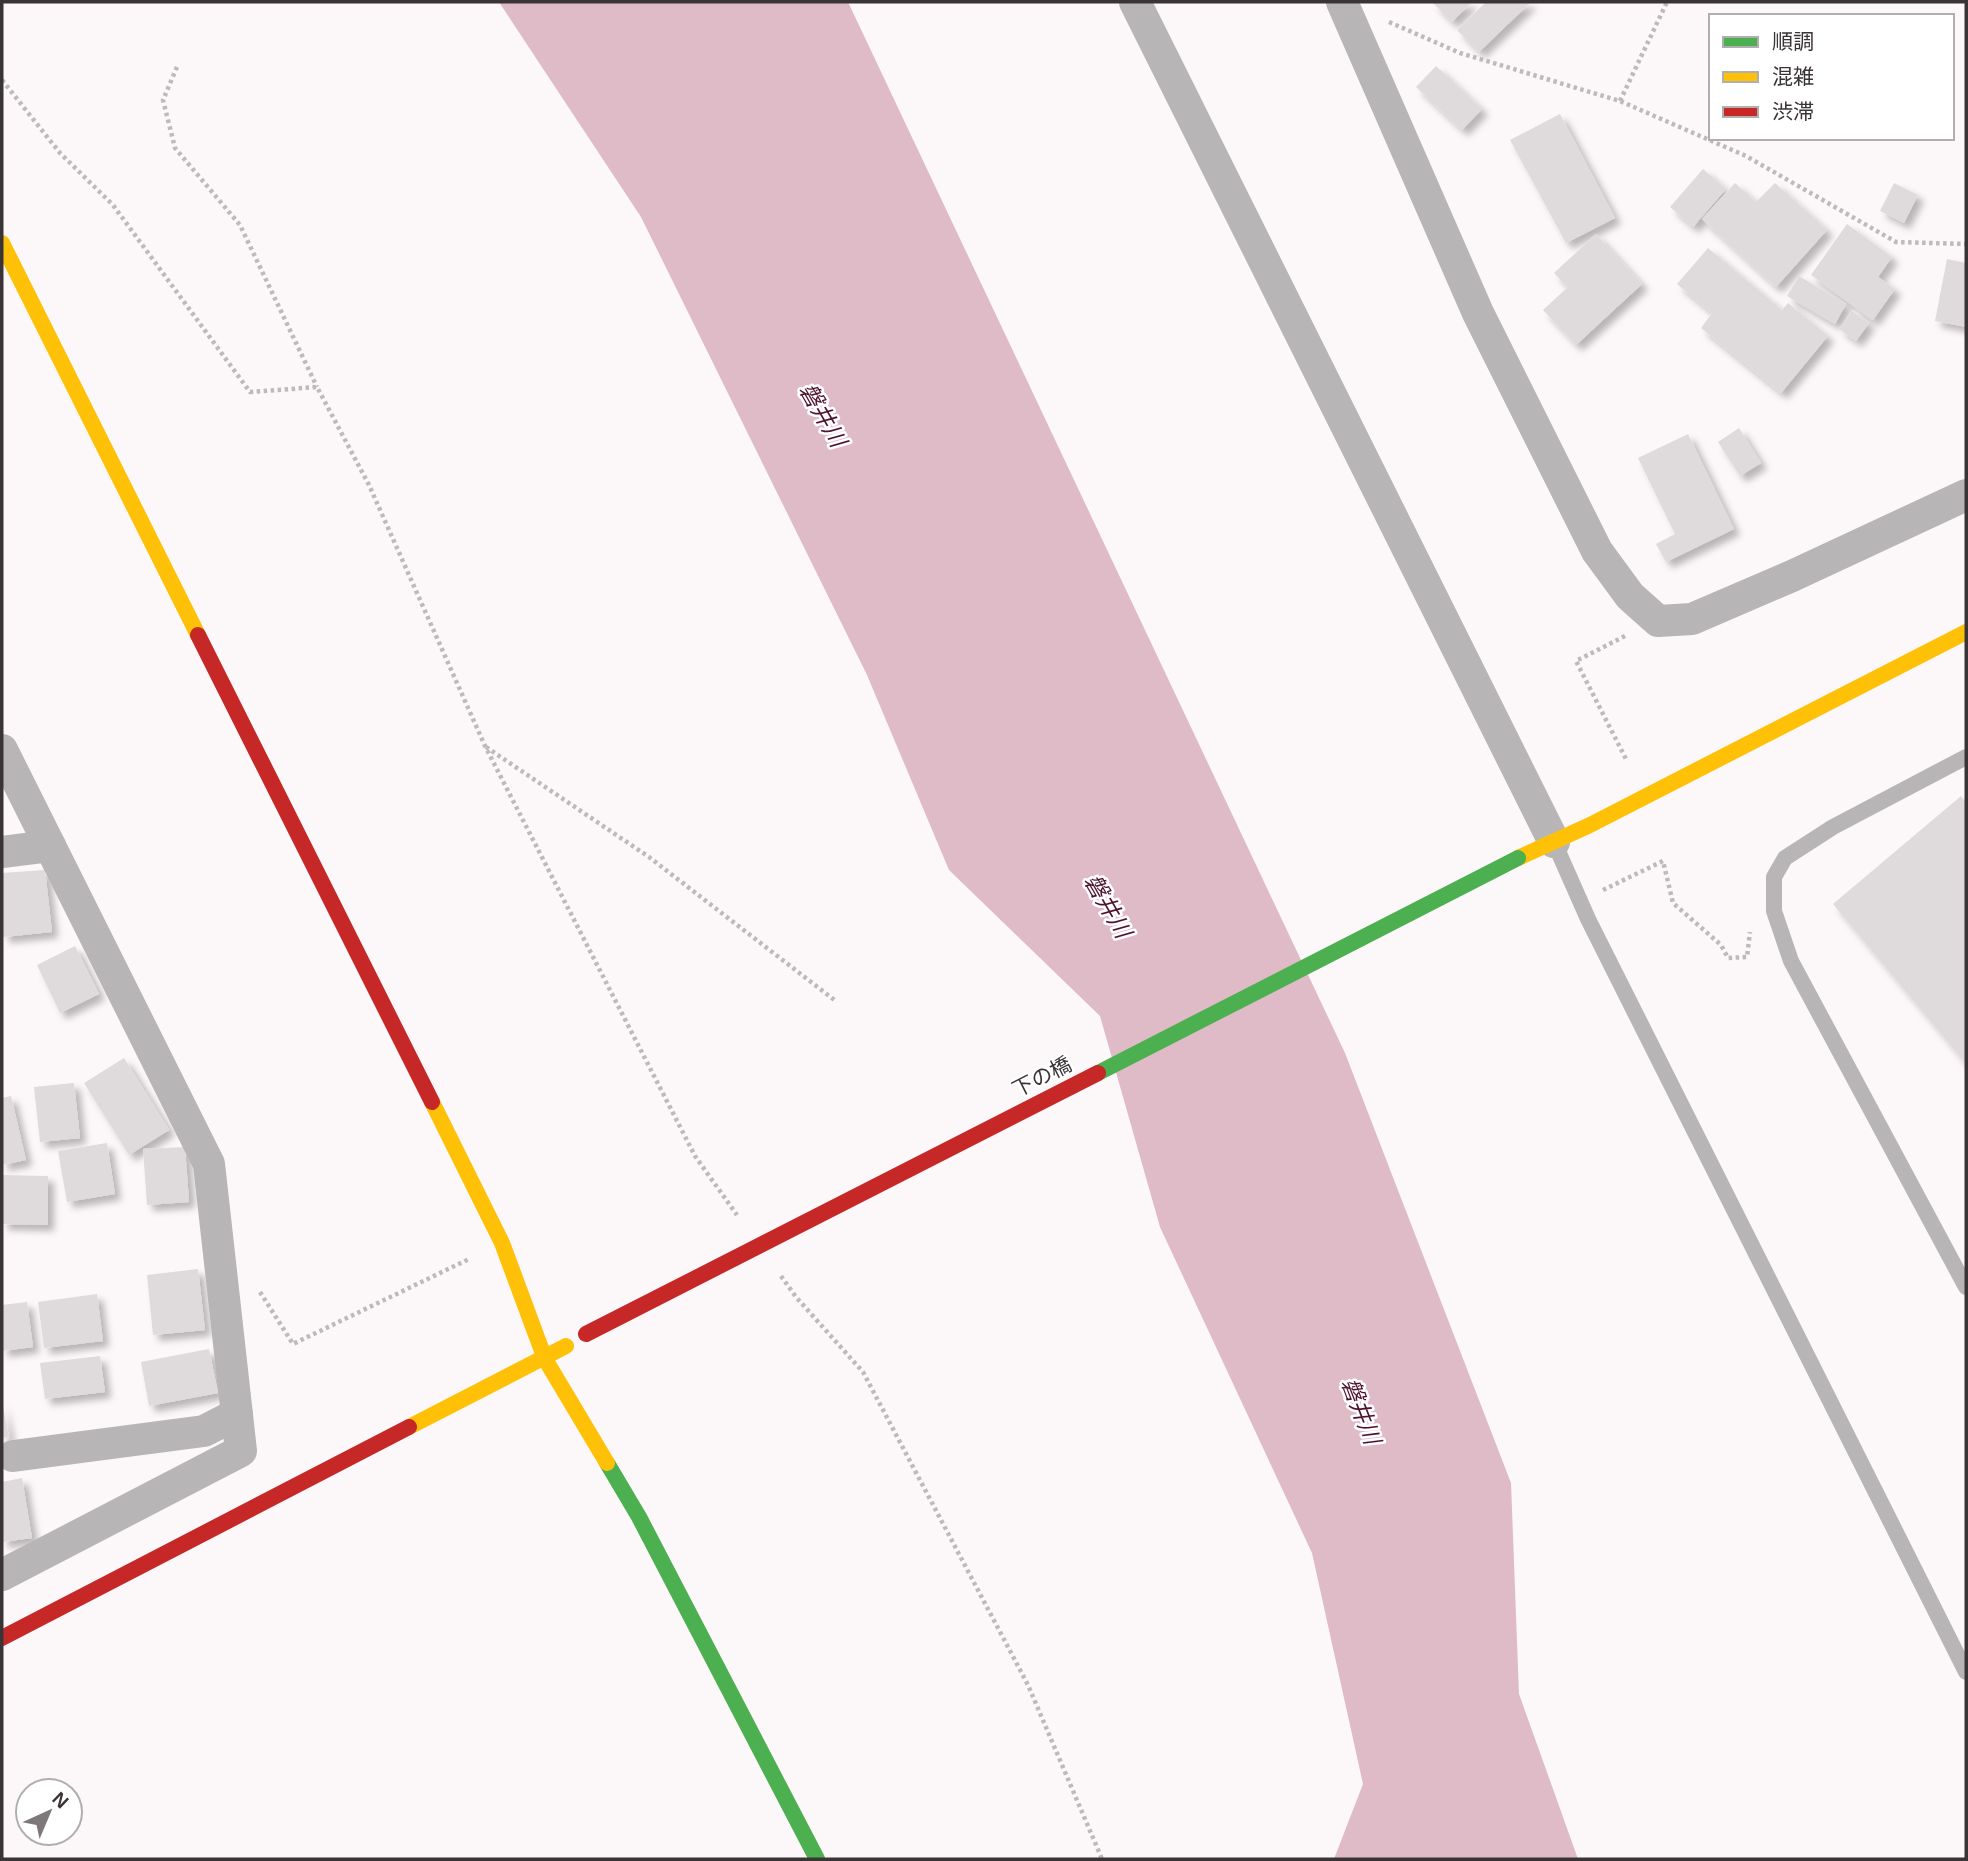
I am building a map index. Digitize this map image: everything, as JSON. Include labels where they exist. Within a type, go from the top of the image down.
[{"type":"street","points":[[1135,2],[1554,842]]},
{"type":"street","points":[[1342,2],[1478,313],[1597,551],[1630,596],[1658,621],[1692,619],[1966,495]]},
{"type":"street","points":[[2,243],[502,1243],[544,1359],[639,1517],[817,1859]]},
{"type":"street","name":"下の橋","points":[[2,1639],[544,1359],[586,1334],[1966,632]]},
{"type":"street","points":[[2,750],[209,1164],[241,1451],[2,1575]]},
{"type":"street","points":[[2,852],[50,846]]},
{"type":"street","points":[[13,1456],[204,1431],[237,1414]]},
{"type":"lane","points":[[1966,757],[1833,827],[1785,858],[1774,877],[1774,911],[1791,961],[1966,1287]]},
{"type":"lane","points":[[1554,842],[1580,901],[1966,1672]]},
{"type":"path","points":[[1620,101],[1667,2]]},
{"type":"path","points":[[1379,18],[1460,53],[1620,101],[1709,140]]},
{"type":"path","points":[[177,66],[163,100],[175,148],[240,225],[317,387],[369,485],[485,746],[695,1156],[742,1221]]},
{"type":"path","points":[[2,80],[60,153],[113,205],[250,392],[317,387]]},
{"type":"path","points":[[1709,140],[1746,156],[1896,242],[1966,244]]},
{"type":"path","points":[[1627,761],[1577,661],[1658,621]]},
{"type":"path","points":[[485,746],[649,857],[837,1002]]},
{"type":"path","points":[[1580,901],[1663,861],[1673,903],[1721,945],[1728,958],[1747,957],[1752,921]]},
{"type":"path","points":[[257,1288],[293,1344],[502,1243]]},
{"type":"path","points":[[781,1276],[796,1297],[863,1372],[1028,1685],[1102,1859]]},
{"type":"water","name":"磐井川","points":[[499,2],[848,2],[1345,1053],[1511,1483],[1519,1694],[1578,1859],[1334,1859],[1363,1784],[1312,1553],[1160,1227],[1100,1016],[949,870],[867,675],[641,217]]},
{"type":"building","points":[[1432,2],[1472,2],[1452,22]]},
{"type":"building","points":[[1486,2],[1531,2],[1479,52],[1457,30]]},
{"type":"building","points":[[1436,66],[1482,109],[1462,130],[1416,87]]},
{"type":"building","points":[[1560,114],[1615,218],[1566,243],[1510,140]]},
{"type":"building","points":[[1703,169],[1726,189],[1693,227],[1670,207]]},
{"type":"building","points":[[1735,183],[1756,202],[1775,183],[1827,230],[1776,287],[1702,219]]},
{"type":"building","points":[[1894,183],[1918,195],[1904,223],[1880,211]]},
{"type":"building","points":[[1847,224],[1892,257],[1878,277],[1895,289],[1873,320],[1811,275]]},
{"type":"building","points":[[1596,234],[1642,284],[1576,345],[1543,310],[1568,287],[1554,273]]},
{"type":"building","points":[[1708,248],[1782,310],[1788,303],[1828,336],[1781,393],[1701,328],[1712,313],[1677,284]]},
{"type":"building","points":[[1947,259],[1966,263],[1966,327],[1935,321]]},
{"type":"building","points":[[1799,276],[1846,304],[1835,324],[1787,296]]},
{"type":"building","points":[[1852,311],[1869,323],[1856,341],[1839,329]]},
{"type":"building","points":[[1739,428],[1761,463],[1740,476],[1718,442]]},
{"type":"building","points":[[1688,434],[1734,529],[1666,562],[1656,544],[1675,534],[1638,458]]},
{"type":"building","points":[[1961,796],[1966,803],[1966,1064],[1833,904]]},
{"type":"building","points":[[45,870],[52,932],[3,937],[2,873]]},
{"type":"building","points":[[75,946],[99,994],[60,1013],[37,965]]},
{"type":"building","points":[[124,1058],[169,1130],[129,1155],[84,1083]]},
{"type":"building","points":[[74,1083],[80,1138],[40,1142],[34,1087]]},
{"type":"building","points":[[11,1096],[26,1160],[2,1165],[2,1098]]},
{"type":"building","points":[[107,1143],[115,1194],[67,1202],[58,1151]]},
{"type":"building","points":[[185,1147],[189,1202],[147,1205],[143,1149]]},
{"type":"building","points":[[2,1175],[48,1176],[48,1225],[2,1224]]},
{"type":"building","points":[[198,1269],[205,1330],[153,1335],[147,1275]]},
{"type":"building","points":[[97,1294],[103,1341],[44,1348],[38,1302]]},
{"type":"building","points":[[27,1302],[33,1347],[2,1351],[2,1305]]},
{"type":"building","points":[[209,1349],[218,1393],[149,1406],[141,1362]]},
{"type":"building","points":[[100,1356],[105,1392],[45,1399],[40,1363]]},
{"type":"building","points":[[2,1401],[9,1437],[2,1438]]},
{"type":"building","points":[[22,1478],[32,1538],[2,1542],[2,1482]]},
{"type":"traffic: fast","points":[[1098,1073],[1518,858]]},
{"type":"traffic: fast","points":[[607,1463],[639,1517],[817,1859]]},
{"type":"traffic: slow","points":[[2,243],[198,635]]},
{"type":"traffic: slow","points":[[1518,858],[1590,825],[1966,632]]},
{"type":"traffic: slow","points":[[432,1102],[502,1243],[545,1359],[607,1463]]},
{"type":"traffic: slow","points":[[409,1427],[566,1346]]},
{"type":"traffic: jam","points":[[198,635],[432,1102]]},
{"type":"traffic: jam","points":[[586,1334],[1098,1073]]},
{"type":"traffic: jam","points":[[2,1638],[409,1427]]}]
